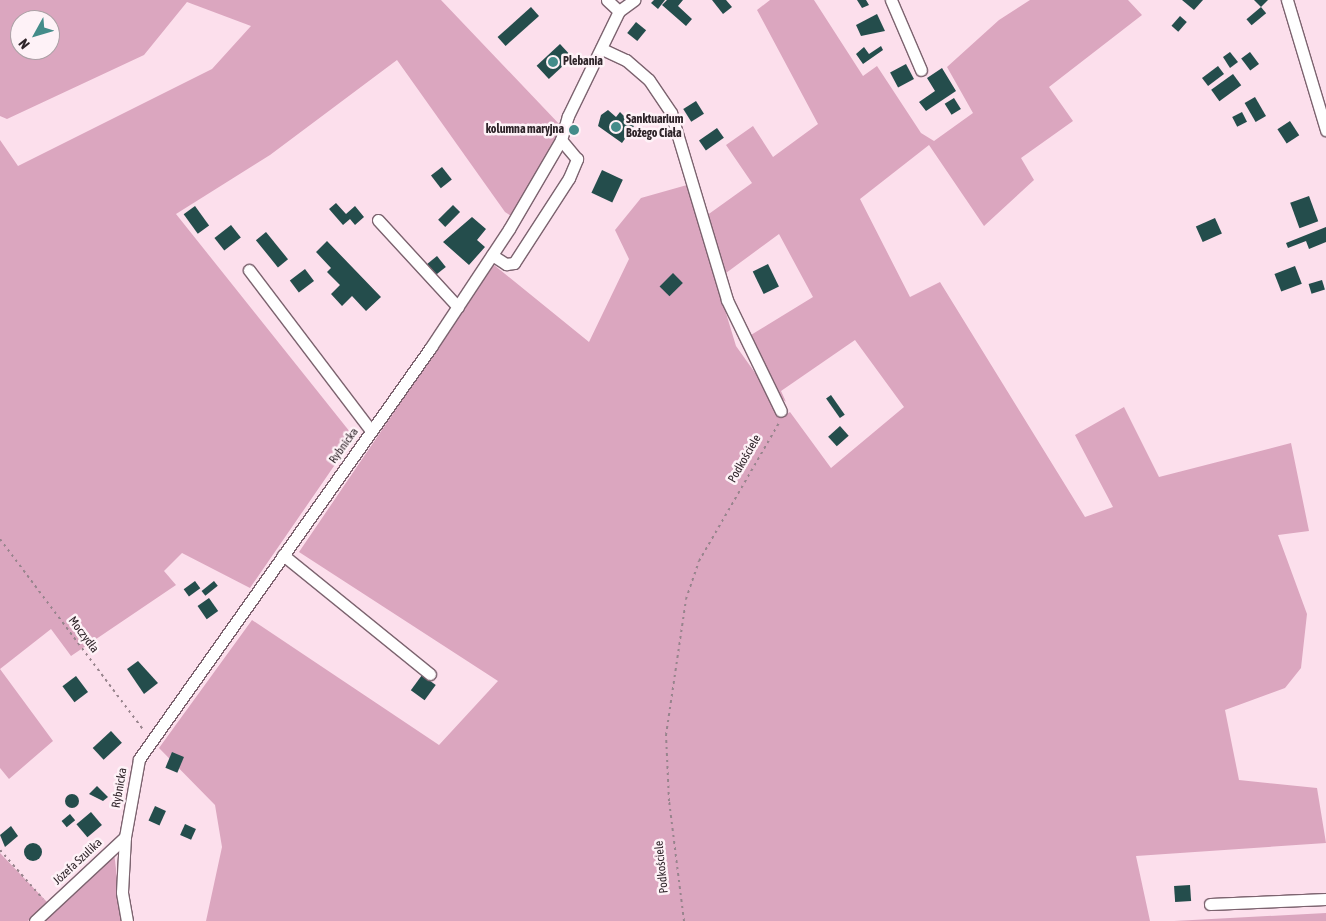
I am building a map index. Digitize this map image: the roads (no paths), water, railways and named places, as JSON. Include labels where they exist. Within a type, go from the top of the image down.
[{"type":"street","points":[[607,0],[619,11]]},
{"type":"street","name":"Rybnicka","points":[[127,921],[122,892],[125,837],[139,759],[458,307],[492,255],[561,140],[568,116],[619,11],[634,0]]},
{"type":"street","points":[[891,0],[921,70]]},
{"type":"street","points":[[1288,0],[1321,94],[1326,130]]},
{"type":"street","points":[[602,49],[626,60],[649,80],[670,113],[728,300],[781,411]]},
{"type":"street","points":[[492,255],[506,264],[514,263],[568,178],[577,160],[561,140]]},
{"type":"street","points":[[378,220],[458,307]]},
{"type":"street","points":[[249,270],[371,431]]},
{"type":"street","points":[[283,554],[430,674]]},
{"type":"street","name":"Józefa Szulika","points":[[34,921],[125,837]]},
{"type":"street","points":[[1210,904],[1326,899]]},
{"type":"place","name":"Plebania","points":[[553,62]]},
{"type":"place","name":"Sanktuarium Bożego Ciała","points":[[616,127]]},
{"type":"place","name":"kolumna maryjna","points":[[574,130]]}]
